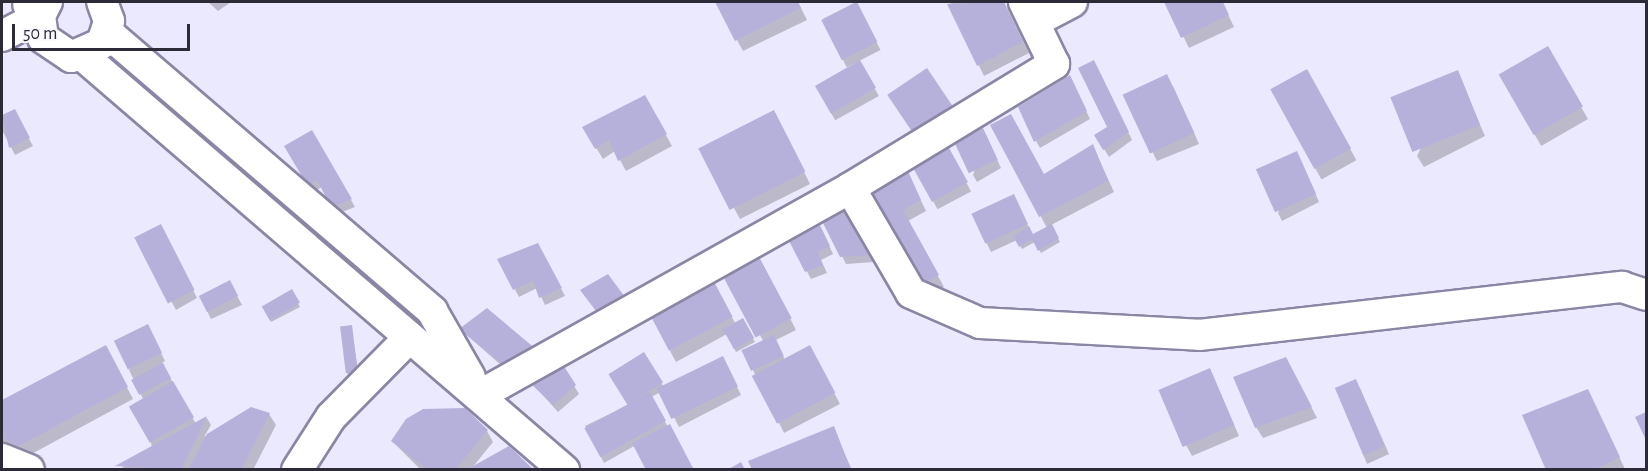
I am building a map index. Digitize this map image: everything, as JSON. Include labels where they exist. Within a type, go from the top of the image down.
[{"type":"street","points":[[102,2],[108,33],[432,311],[480,395]]},
{"type":"street","points":[[480,395],[850,188],[1054,64],[1029,12],[1072,2]]},
{"type":"street","points":[[2,36],[37,6],[50,47],[83,56],[480,395],[564,470]]},
{"type":"street","points":[[83,56],[108,33]]},
{"type":"street","points":[[850,188],[911,292],[980,323],[1199,335],[1622,287],[1647,295]]},
{"type":"street","points":[[297,470],[331,417],[410,337]]},
{"type":"street","points":[[2,459],[29,470]]},
{"type":"building","points":[[715,2],[798,2],[801,8],[735,41]]},
{"type":"building","points":[[857,2],[877,42],[842,60],[821,20]]},
{"type":"building","points":[[1004,2],[1023,42],[977,66],[947,4]]},
{"type":"building","points":[[1164,2],[1223,2],[1229,15],[1181,38]]},
{"type":"building","points":[[1548,46],[1583,107],[1534,135],[1499,74]]},
{"type":"building","points":[[860,60],[876,88],[831,114],[815,86]]},
{"type":"building","points":[[1094,60],[1129,132],[1103,150],[1094,135],[1107,127],[1078,68]]},
{"type":"building","points":[[927,68],[955,109],[915,136],[887,95]]},
{"type":"building","points":[[1307,69],[1351,149],[1314,169],[1270,89]]},
{"type":"building","points":[[1458,70],[1480,125],[1412,152],[1390,97]]},
{"type":"building","points":[[1167,74],[1194,133],[1150,154],[1123,95]]},
{"type":"building","points":[[1070,75],[1087,111],[1034,142],[1018,107]]},
{"type":"building","points":[[645,95],[667,134],[618,161],[609,140],[595,149],[582,127]]},
{"type":"building","points":[[15,109],[30,138],[9,148],[2,115]]},
{"type":"building","points":[[774,110],[805,171],[730,210],[698,149]]},
{"type":"building","points":[[1011,114],[1044,174],[1093,144],[1108,181],[1039,217],[990,125]]},
{"type":"building","points":[[983,128],[998,160],[969,173],[954,142]]},
{"type":"building","points":[[312,130],[352,199],[331,207],[317,180],[307,185],[284,146]]},
{"type":"building","points":[[949,148],[968,182],[932,202],[913,168]]},
{"type":"building","points":[[1297,151],[1316,194],[1275,212],[1256,169]]},
{"type":"building","points":[[908,171],[921,200],[903,210],[939,275],[927,282],[916,277],[872,191]]},
{"type":"building","points":[[1014,194],[1028,224],[985,244],[971,214]]},
{"type":"building","points":[[846,208],[871,255],[840,257],[821,219]]},
{"type":"building","points":[[818,221],[830,246],[818,252],[823,265],[805,272],[787,237]]},
{"type":"building","points":[[161,224],[195,290],[168,304],[134,238]]},
{"type":"building","points":[[1052,224],[1059,238],[1038,251],[1032,239],[1019,247],[1013,236],[1029,226],[1033,234]]},
{"type":"building","points":[[538,243],[562,288],[539,298],[533,281],[513,290],[497,259]]},
{"type":"building","points":[[757,253],[792,318],[756,338],[721,272]]},
{"type":"building","points":[[608,274],[625,297],[599,315],[580,290]]},
{"type":"building","points":[[712,278],[733,317],[669,351],[648,312]]},
{"type":"building","points":[[230,280],[238,296],[207,312],[199,296]]},
{"type":"building","points":[[292,289],[300,303],[270,320],[262,306]]},
{"type":"building","points":[[487,308],[537,350],[505,366],[459,329]]},
{"type":"building","points":[[743,318],[754,338],[734,349],[723,329]]},
{"type":"building","points":[[148,324],[162,353],[128,369],[114,341]]},
{"type":"building","points":[[352,325],[358,372],[346,373],[340,326]]},
{"type":"building","points":[[774,335],[784,356],[751,371],[741,350]]},
{"type":"building","points":[[106,345],[128,387],[19,446],[2,438],[2,400]]},
{"type":"building","points":[[810,345],[835,393],[777,424],[752,376]]},
{"type":"building","points":[[644,352],[663,383],[627,405],[608,374]]},
{"type":"building","points":[[723,356],[738,387],[671,419],[656,388]]},
{"type":"building","points":[[1286,357],[1312,407],[1255,428],[1233,377]]},
{"type":"building","points":[[560,360],[576,385],[553,405],[528,381]]},
{"type":"building","points":[[163,363],[171,378],[139,395],[131,380]]},
{"type":"building","points":[[1210,368],[1234,425],[1183,447],[1158,390]]},
{"type":"building","points":[[1356,379],[1385,446],[1363,455],[1335,388]]},
{"type":"building","points":[[173,381],[194,417],[150,443],[129,406]]},
{"type":"building","points":[[1588,389],[1620,457],[1594,470],[1546,470],[1522,415]]},
{"type":"building","points":[[650,392],[666,421],[600,457],[584,428]]},
{"type":"building","points":[[251,407],[270,413],[241,470],[188,470],[207,434]]},
{"type":"building","points":[[465,408],[488,430],[455,470],[428,470],[391,441],[406,419],[423,409]]},
{"type":"building","points":[[1646,412],[1646,440],[1635,417]]},
{"type":"building","points":[[207,416],[181,470],[115,466]]},
{"type":"building","points":[[670,424],[694,470],[646,470],[632,443]]},
{"type":"building","points":[[834,426],[851,470],[752,470],[748,461]]},
{"type":"building","points":[[509,446],[534,470],[466,470]]},
{"type":"building","points":[[741,462],[745,470],[727,470]]}]
